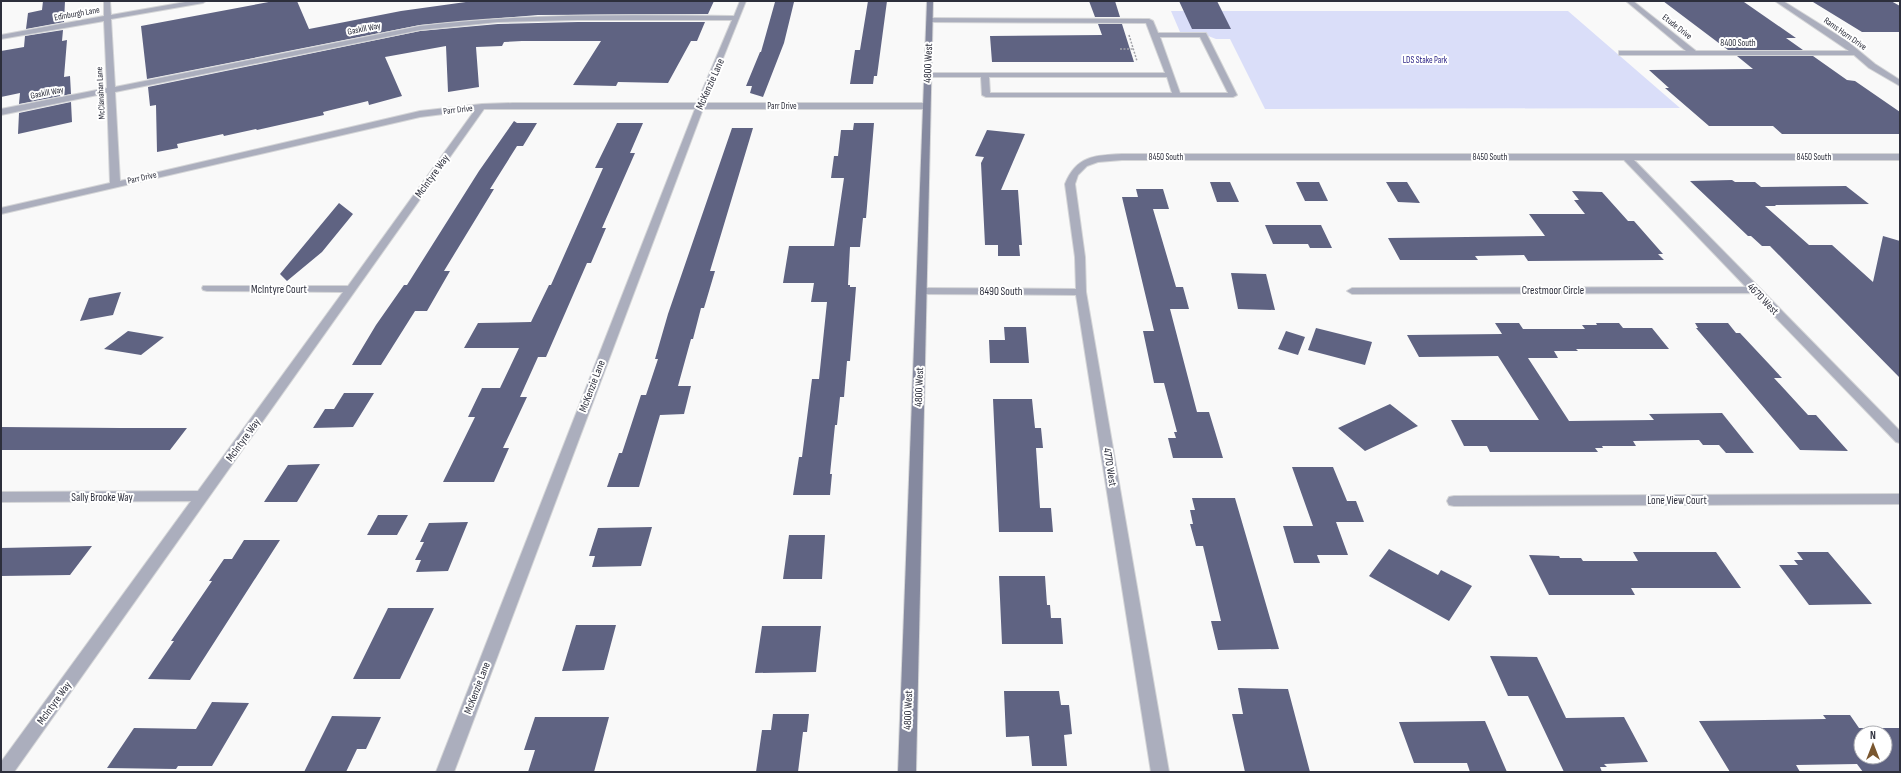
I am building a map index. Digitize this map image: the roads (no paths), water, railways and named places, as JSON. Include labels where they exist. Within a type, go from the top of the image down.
[{"type":"street","name":"McClanahan Lane","points":[[107,1],[115,184]]},
{"type":"street","name":"Edinburgh Lane","points":[[1,37],[203,1]]},
{"type":"street","name":"McKenzie Lane","points":[[444,772],[700,106],[722,58],[743,1]]},
{"type":"street","name":"4800 West","points":[[906,772],[930,1]]},
{"type":"street","name":"Etude Drive","points":[[1629,1],[1694,53]]},
{"type":"street","name":"Rams Horn Drive","points":[[1778,1],[1844,44],[1854,53],[1900,84]]},
{"type":"street","name":"Gaskill Way","points":[[1,112],[420,28],[453,23],[522,18],[737,18]]},
{"type":"street","points":[[930,20],[1149,20],[1177,95]]},
{"type":"street","points":[[985,75],[986,95],[1233,95],[1203,35],[1155,35]]},
{"type":"street","name":"8400 South","points":[[1622,52],[1854,53]]},
{"type":"street","points":[[928,75],[1170,75]]},
{"type":"street","name":"Parr Drive","points":[[1,211],[420,114],[482,107],[926,106]]},
{"type":"street","name":"McIntyre Way","points":[[4,772],[482,107]]},
{"type":"street","name":"8450 South","points":[[1081,165],[1092,161],[1122,157],[1900,158]]},
{"type":"street","name":"4670 West","points":[[1626,158],[1900,439]]},
{"type":"street","name":"4770 West","points":[[1081,165],[1073,173],[1070,184],[1080,257],[1081,292],[1160,772]]},
{"type":"street","name":"McIntyre Court","points":[[207,288],[351,289]]},
{"type":"street","name":"Crestmoor Circle","points":[[1352,291],[1754,290]]},
{"type":"street","name":"8490 South","points":[[922,291],[1081,292]]},
{"type":"street","name":"Sally Brooke Way","points":[[1,497],[202,496]]},
{"type":"street","name":"Lone View Court","points":[[1454,501],[1900,499]]},
{"type":"park label","name":"LDS Stake Park","points":[[1425,60]]}]
